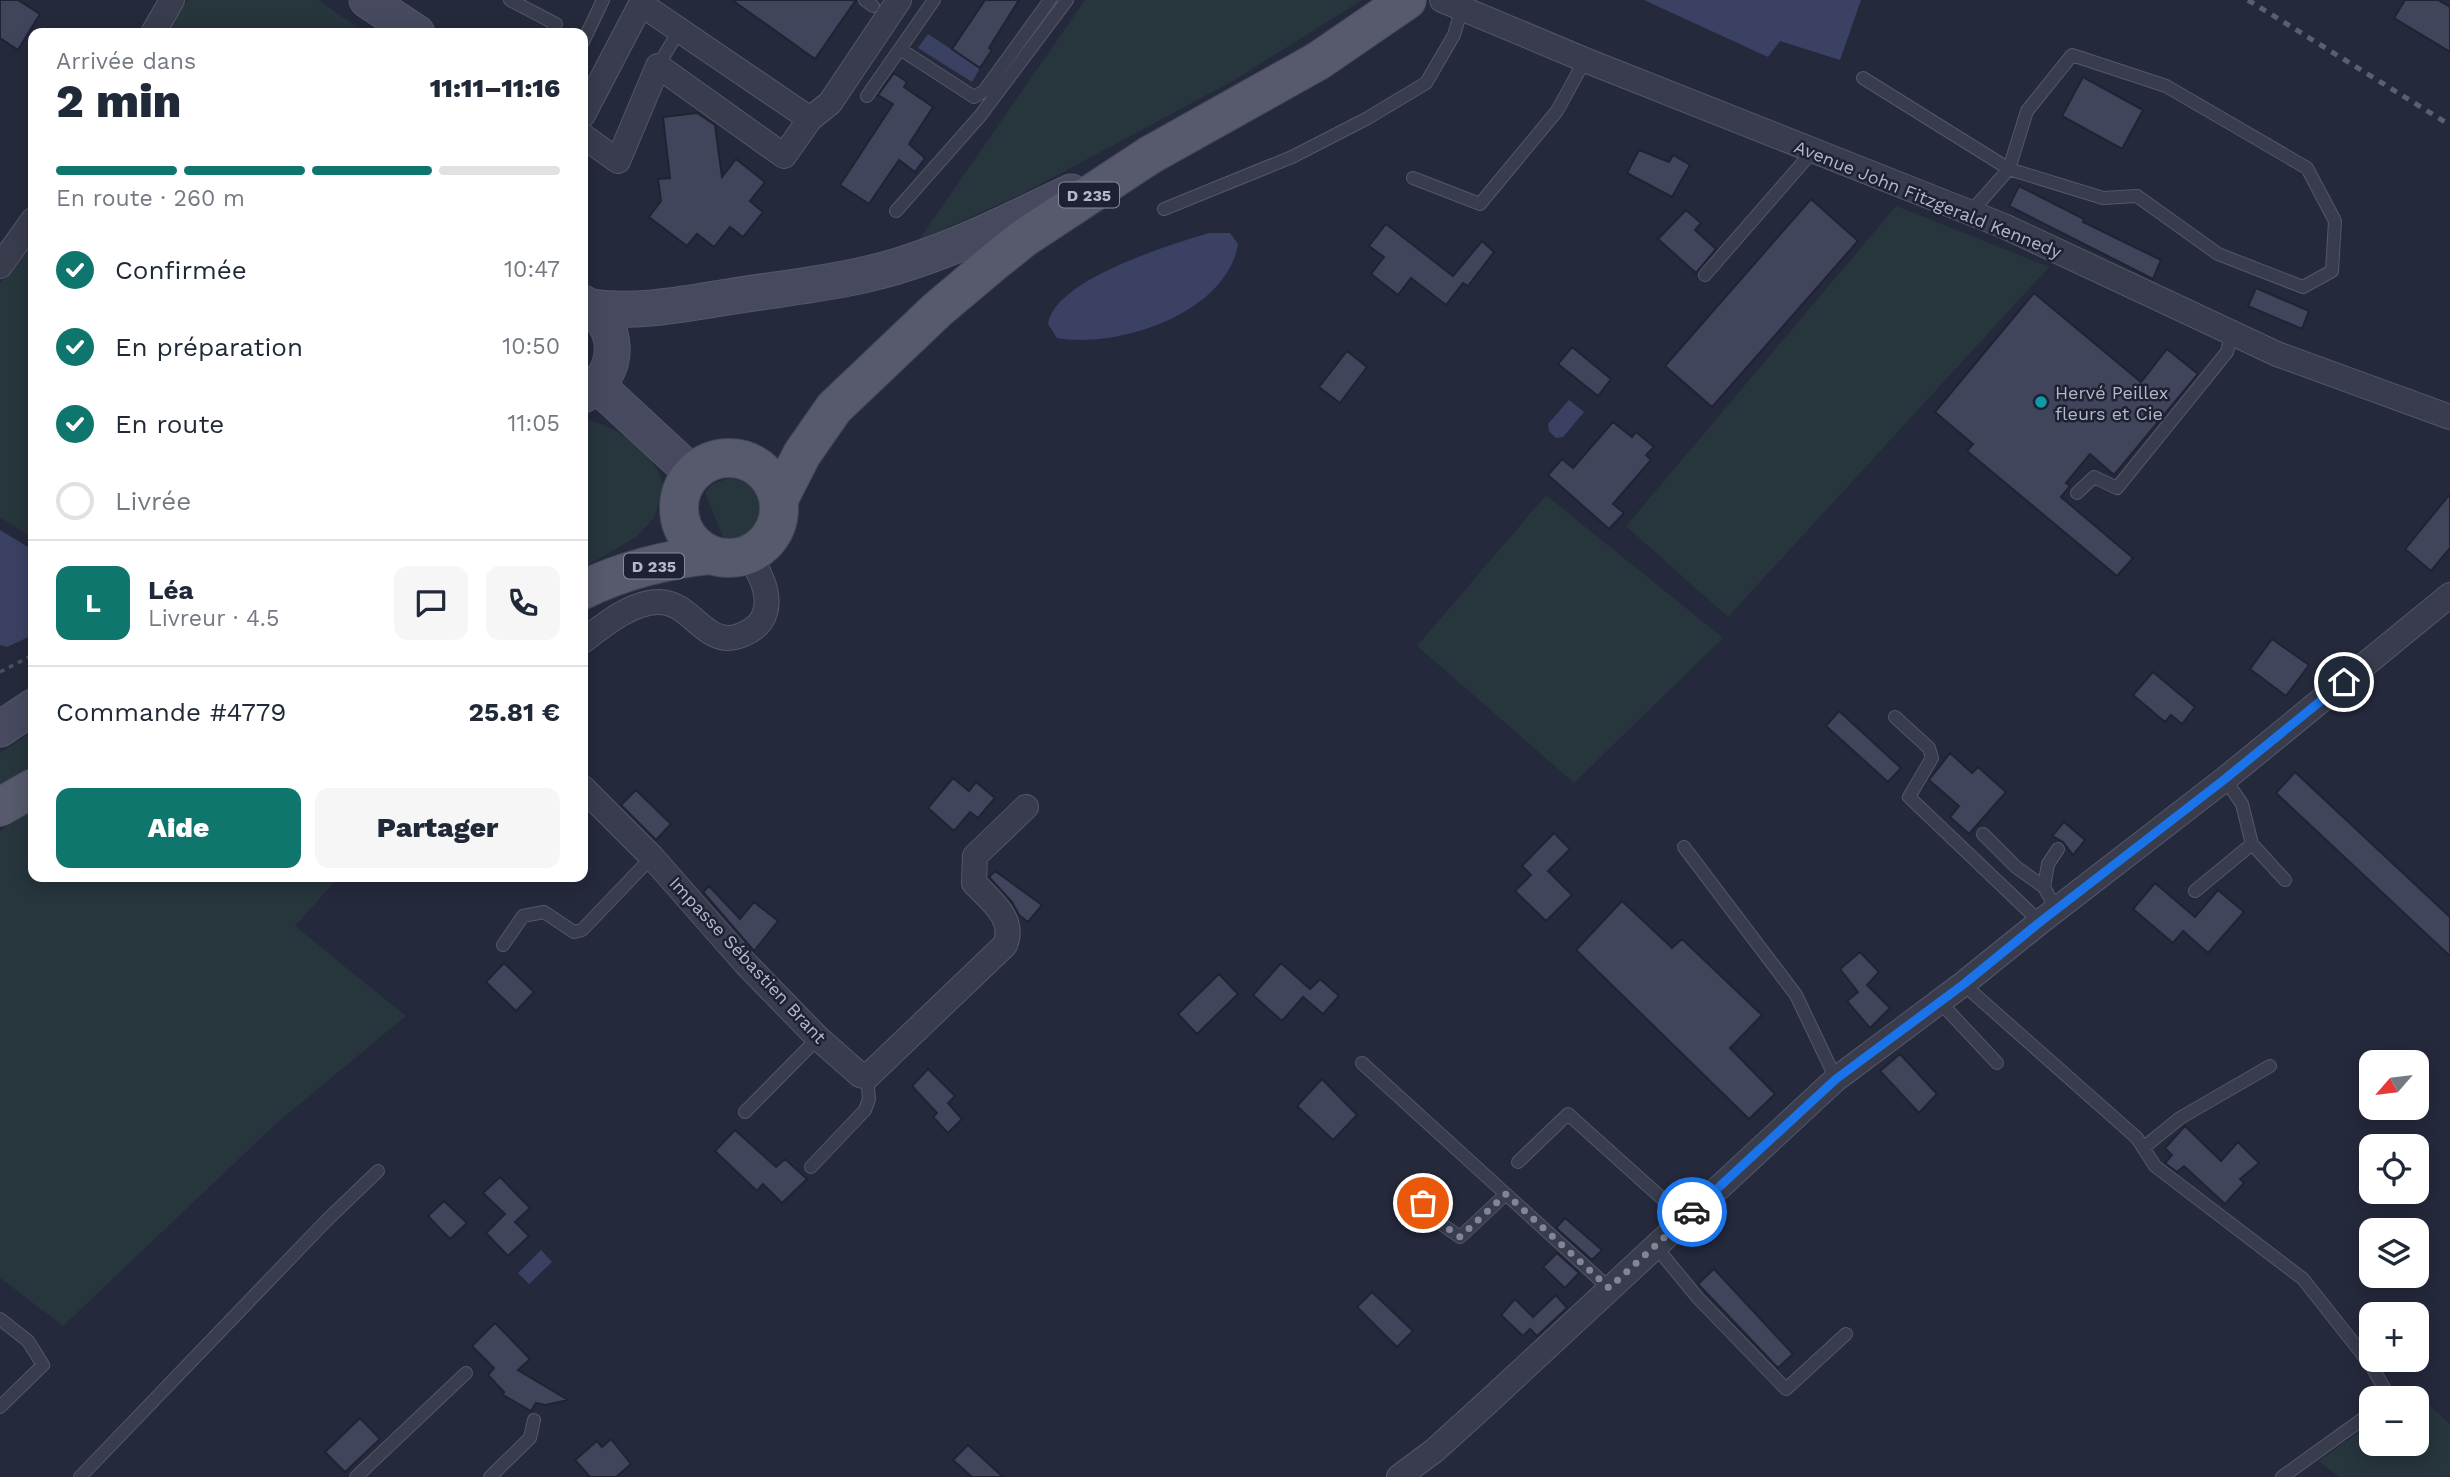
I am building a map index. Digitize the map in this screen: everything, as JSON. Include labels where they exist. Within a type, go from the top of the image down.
[{"type":"main road","points":[[367,0],[409,28]]},
{"type":"main road","name":"D 235","points":[[779,499],[792,471],[834,408],[936,310],[994,262],[1150,155],[1318,61],[1407,0]]},
{"type":"main road","points":[[588,305],[617,311],[676,305],[857,276],[909,263],[961,244],[1150,155]]},
{"type":"main road","points":[[588,306],[601,316],[612,340],[610,366],[590,390],[692,474]]},
{"type":"main road","name":"D 235","points":[[741,459],[761,452],[834,408]]},
{"type":"main road","points":[[721,458],[741,459],[765,472],[774,485],[779,499],[775,529],[767,542],[750,555],[725,559],[696,547],[686,534],[679,509],[683,487],[692,474],[705,464],[721,458]]},
{"type":"main road","name":"D 235","points":[[591,586],[656,536],[679,509]]},
{"type":"main road","name":"D 235","points":[[591,586],[682,557],[710,555]]},
{"type":"main road","points":[[0,728],[28,710]]},
{"type":"main road","points":[[0,807],[28,791]]},
{"type":"street","points":[[156,28],[172,0]]},
{"type":"street","points":[[588,140],[618,161],[658,66],[784,156],[810,119],[830,103],[899,0]]},
{"type":"street","points":[[588,105],[641,4],[810,119]]},
{"type":"street","name":"Avenue John Fitzgerald Kennedy","points":[[1452,4],[1585,60],[2004,226],[2231,334],[2450,417]]},
{"type":"street","points":[[0,266],[28,227]]},
{"type":"street","points":[[588,637],[607,623],[642,604],[660,602],[677,606],[705,631],[719,637],[733,638],[748,633],[761,621],[767,605],[765,589],[750,555]]},
{"type":"street","points":[[1399,1477],[1435,1450],[1489,1401],[1836,1079],[1964,984],[2048,915],[2225,779],[2450,595]]},
{"type":"street","name":"Impasse Sébastien Brant","points":[[588,793],[652,856],[746,964],[818,1038],[860,1075],[867,1077]]},
{"type":"street","points":[[867,1077],[1005,945],[1010,933],[1006,918],[974,883],[975,856],[1026,807]]},
{"type":"lane","points":[[510,0],[556,24],[554,28]]},
{"type":"lane","points":[[588,32],[603,0]]},
{"type":"lane","points":[[867,96],[934,0]]},
{"type":"lane","points":[[900,49],[974,97],[984,90],[1049,0]]},
{"type":"lane","points":[[896,211],[980,116],[1067,0]]},
{"type":"lane","points":[[1164,209],[1292,158],[1366,119],[1426,83],[1454,35],[1452,4]]},
{"type":"lane","points":[[658,66],[680,29]]},
{"type":"lane","points":[[1863,78],[2009,169],[2103,198],[2137,196],[2218,254],[2303,287],[2332,271],[2335,221],[2307,168],[2166,86],[2072,55],[2027,111],[2009,169],[1970,213]]},
{"type":"lane","points":[[1413,178],[1480,204],[1557,111],[1585,60]]},
{"type":"lane","points":[[1705,275],[1813,151]]},
{"type":"lane","points":[[2077,493],[2094,477],[2117,488],[2227,352],[2231,334]]},
{"type":"lane","points":[[1895,717],[1929,748],[1932,758],[1909,797],[2048,915]]},
{"type":"lane","points":[[2225,779],[2242,804],[2252,844],[2285,880]]},
{"type":"lane","points":[[1983,834],[2015,867],[2044,887]]},
{"type":"lane","points":[[2194,891],[2252,844]]},
{"type":"lane","points":[[1684,847],[1796,995],[1836,1079]]},
{"type":"lane","points":[[2048,915],[2044,887],[2048,864],[2058,849]]},
{"type":"lane","points":[[503,945],[523,916],[544,912],[574,932],[582,929],[652,856]]},
{"type":"lane","points":[[1964,984],[2137,1138],[2155,1166],[2303,1279],[2371,1365],[2383,1386]]},
{"type":"lane","points":[[1940,1002],[1997,1063]]},
{"type":"lane","points":[[745,1112],[818,1038]]},
{"type":"lane","points":[[1362,1063],[1609,1288]]},
{"type":"lane","points":[[2143,1148],[2180,1118],[2270,1066]]},
{"type":"lane","points":[[811,1167],[865,1110],[869,1099],[867,1077]]},
{"type":"lane","points":[[1518,1162],[1568,1114],[1685,1219]]},
{"type":"lane","points":[[80,1477],[327,1220],[378,1171]]},
{"type":"lane","points":[[1423,1203],[1440,1223],[1460,1237],[1506,1194]]},
{"type":"lane","points":[[1656,1247],[1698,1298],[1786,1389],[1846,1334]]},
{"type":"lane","points":[[0,1319],[28,1341],[43,1366],[0,1407]]},
{"type":"lane","points":[[356,1477],[466,1373]]},
{"type":"lane","points":[[490,1477],[530,1438],[534,1420]]},
{"type":"lane","points":[[2282,1477],[2359,1422]]},
{"type":"path","points":[[0,672],[28,658]]},
{"type":"shaded area","points":[[187,0],[318,0],[359,28],[169,28]]},
{"type":"shaded area","points":[[1085,0],[1362,0],[1233,81],[1022,194],[918,241]]},
{"type":"shaded area","points":[[1896,206],[2049,267],[1728,617],[1626,526]]},
{"type":"shaded area","points":[[28,246],[28,535],[0,517],[0,283]]},
{"type":"shaded area","points":[[588,420],[633,442],[652,462],[659,474],[664,487],[654,518],[636,537],[588,565]]},
{"type":"shaded area","points":[[729,478],[744,482],[755,490],[761,512],[758,523],[751,532],[739,538],[724,539],[705,493],[711,485]]},
{"type":"shaded area","points":[[1546,495],[1723,638],[1574,783],[1417,646]]},
{"type":"shaded area","points":[[28,734],[28,771],[0,786],[0,753]]},
{"type":"shaded area","points":[[28,813],[28,882],[335,882],[295,926],[406,1016],[279,1121],[63,1326],[0,1278],[0,831]]},
{"type":"shaded area","points":[[2429,1405],[2450,1424],[2450,1477],[2339,1477],[2319,1461],[2359,1432],[2359,1456],[2429,1456]]},
{"type":"water","points":[[1644,0],[1861,0],[1840,60],[1780,41],[1768,57]]},
{"type":"water","points":[[928,34],[980,68],[972,82],[918,48]]},
{"type":"water","points":[[1209,233],[1230,233],[1238,244],[1230,268],[1214,289],[1192,307],[1166,321],[1109,338],[1057,338],[1048,324],[1055,308],[1071,292],[1092,279],[1143,255]]},
{"type":"water","points":[[1569,400],[1584,412],[1563,437],[1556,438],[1549,431],[1548,424]]},
{"type":"water","points":[[0,530],[28,547],[28,637],[7,647],[0,645]]},
{"type":"water","points":[[541,1250],[552,1262],[529,1284],[518,1273]]},
{"type":"building","points":[[0,0],[18,0],[40,14],[31,28],[28,28],[28,34],[18,50],[0,38]]},
{"type":"building","points":[[732,0],[856,0],[815,59]]},
{"type":"building","points":[[985,0],[1019,0],[989,48],[992,50],[980,68],[952,49]]},
{"type":"building","points":[[2405,0],[2438,0],[2450,7],[2450,52],[2394,18]]},
{"type":"building","points":[[894,73],[907,82],[904,87],[933,107],[909,144],[925,158],[915,172],[899,160],[869,204],[840,185],[893,104],[878,95]]},
{"type":"building","points":[[2083,77],[2143,110],[2122,149],[2062,116]]},
{"type":"building","points":[[697,113],[715,125],[722,177],[736,159],[765,182],[750,201],[763,212],[743,237],[730,227],[714,247],[697,234],[687,246],[649,217],[661,201],[658,179],[670,178],[663,117]]},
{"type":"building","points":[[1639,150],[1669,162],[1673,155],[1690,165],[1672,197],[1627,173]]},
{"type":"building","points":[[2019,186],[2084,219],[2083,222],[2161,260],[2153,279],[2009,206]]},
{"type":"building","points":[[1811,199],[1858,241],[1712,407],[1665,366]]},
{"type":"building","points":[[1686,210],[1701,223],[1695,230],[1716,249],[1696,273],[1658,239]]},
{"type":"building","points":[[1386,224],[1453,276],[1482,241],[1494,252],[1468,286],[1463,283],[1446,305],[1411,278],[1398,295],[1371,274],[1384,257],[1369,246]]},
{"type":"building","points":[[2256,288],[2309,311],[2302,329],[2248,306]]},
{"type":"building","points":[[2034,293],[2141,382],[2167,349],[2198,374],[2114,475],[2090,454],[2066,483],[2070,486],[2061,497],[2133,558],[2117,576],[1967,451],[1973,444],[1935,412]]},
{"type":"building","points":[[1572,347],[1611,379],[1598,396],[1558,364]]},
{"type":"building","points":[[1347,351],[1367,367],[1340,403],[1319,387]]},
{"type":"building","points":[[1613,422],[1632,437],[1636,432],[1654,447],[1646,455],[1651,460],[1613,504],[1624,513],[1609,529],[1548,475],[1562,459],[1573,468]]},
{"type":"building","points":[[2450,494],[2450,548],[2431,571],[2405,549]]},
{"type":"building","points":[[2272,639],[2309,665],[2286,696],[2250,669]]},
{"type":"building","points":[[2153,672],[2195,707],[2182,724],[2171,715],[2165,722],[2133,695]]},
{"type":"building","points":[[1839,711],[1901,768],[1888,782],[1826,726]]},
{"type":"building","points":[[1950,753],[1972,773],[1978,767],[2006,792],[1969,834],[1950,817],[1959,806],[1929,780]]},
{"type":"building","points":[[2295,772],[2450,917],[2450,956],[2276,793]]},
{"type":"building","points":[[953,778],[969,791],[976,782],[995,798],[978,818],[970,812],[954,831],[928,808]]},
{"type":"building","points":[[636,790],[671,824],[656,840],[621,805]]},
{"type":"building","points":[[2064,822],[2085,840],[2073,855],[2063,842],[2052,836]]},
{"type":"building","points":[[1554,833],[1570,849],[1548,871],[1572,895],[1546,921],[1515,891],[1531,875],[1522,866]]},
{"type":"building","points":[[995,871],[1042,905],[1028,922],[1019,915],[1012,902],[989,877]]},
{"type":"building","points":[[2155,883],[2195,917],[2218,890],[2244,912],[2208,953],[2183,931],[2173,943],[2133,909]]},
{"type":"building","points":[[709,886],[740,919],[754,902],[778,921],[754,951],[703,892]]},
{"type":"building","points":[[1622,901],[1672,948],[1682,939],[1762,1015],[1730,1048],[1775,1094],[1749,1119],[1576,950]]},
{"type":"building","points":[[1860,952],[1879,972],[1867,985],[1890,1008],[1870,1028],[1847,1001],[1858,992],[1840,969]]},
{"type":"building","points":[[504,963],[534,992],[516,1011],[486,982]]},
{"type":"building","points":[[1281,963],[1310,989],[1320,979],[1339,996],[1323,1014],[1303,997],[1282,1021],[1253,995]]},
{"type":"building","points":[[1219,974],[1238,994],[1197,1034],[1178,1014]]},
{"type":"building","points":[[1900,1054],[1937,1094],[1919,1113],[1880,1071]]},
{"type":"building","points":[[928,1069],[955,1096],[948,1103],[962,1119],[948,1133],[933,1117],[937,1113],[912,1086]]},
{"type":"building","points":[[1322,1079],[1357,1115],[1333,1140],[1297,1106]]},
{"type":"building","points":[[2185,1126],[2221,1161],[2238,1142],[2259,1163],[2240,1179],[2244,1183],[2225,1204],[2184,1166],[2177,1172],[2165,1163],[2172,1155],[2165,1148]]},
{"type":"building","points":[[735,1130],[776,1167],[785,1159],[807,1179],[782,1203],[763,1184],[757,1191],[715,1151]]},
{"type":"building","points":[[500,1177],[530,1208],[515,1222],[529,1236],[508,1256],[486,1233],[505,1214],[483,1193]]},
{"type":"building","points":[[444,1201],[467,1223],[450,1239],[428,1216]]},
{"type":"building","points":[[1565,1218],[1602,1250],[1592,1260],[1556,1228]]},
{"type":"building","points":[[1557,1253],[1579,1273],[1565,1288],[1543,1267]]},
{"type":"building","points":[[1714,1269],[1793,1354],[1778,1368],[1698,1284]]},
{"type":"building","points":[[1372,1292],[1413,1331],[1397,1347],[1357,1307]]},
{"type":"building","points":[[1556,1295],[1567,1308],[1537,1336],[1530,1329],[1523,1336],[1501,1315],[1515,1299],[1533,1317]]},
{"type":"building","points":[[495,1323],[530,1359],[518,1370],[568,1400],[545,1405],[536,1403],[531,1411],[503,1395],[504,1392],[488,1375],[494,1368],[472,1346]]},
{"type":"building","points":[[360,1418],[380,1439],[345,1472],[325,1452]]},
{"type":"building","points":[[611,1439],[631,1464],[616,1477],[590,1477],[575,1460],[597,1441],[602,1447]]},
{"type":"building","points":[[968,1445],[1003,1477],[972,1477],[953,1460]]},
{"type":"railway","points":[[2248,0],[2450,125]]},
{"type":"way so far","points":[[1423,1203],[1440,1223],[1460,1237],[1506,1194],[1609,1288],[1692,1212]]},
{"type":"place","name":"Hervé Peillex fleurs et Cie","points":[[2041,402]]},
{"type":"route","points":[[1692,1212],[1836,1079],[1964,984],[2344,682]]}]
